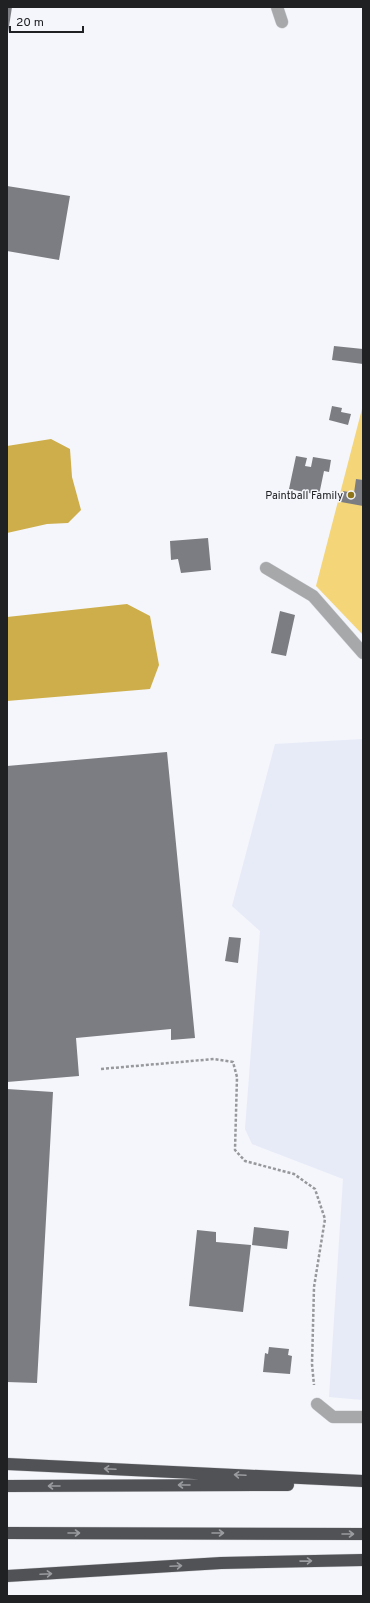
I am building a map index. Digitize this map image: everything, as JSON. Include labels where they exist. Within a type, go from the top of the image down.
[{"type":"highway","points":[[7,1464],[363,1481]]},
{"type":"highway","points":[[7,1486],[363,1485]]},
{"type":"highway","points":[[7,1533],[363,1534]]},
{"type":"highway","points":[[7,1576],[221,1563],[363,1560]]},
{"type":"street","points":[[277,7],[282,22]]},
{"type":"street","points":[[266,568],[314,596],[363,653]]},
{"type":"street","points":[[317,1404],[333,1417],[363,1417]]},
{"type":"path","points":[[101,1069],[214,1059],[233,1062],[237,1077],[235,1150],[245,1160],[294,1174],[315,1189],[325,1219],[314,1287],[312,1364],[317,1404]]},
{"type":"shaded area","name":"Paintball Family","points":[[363,405],[363,635],[316,586]]},
{"type":"shaded area","points":[[51,439],[70,449],[72,477],[81,510],[68,523],[47,524],[7,533],[7,446]]},
{"type":"shaded area","points":[[127,604],[150,616],[159,665],[150,689],[7,701],[7,617]]},
{"type":"shaded area","points":[[363,739],[363,1400],[329,1397],[343,1179],[252,1144],[245,1129],[260,931],[232,906],[275,744]]},
{"type":"building","points":[[7,7],[12,7],[8,33],[7,33]]},
{"type":"building","points":[[7,186],[70,196],[59,260],[7,251]]},
{"type":"building","points":[[334,346],[363,349],[363,364],[332,360]]},
{"type":"building","points":[[332,406],[342,408],[341,412],[351,414],[348,425],[329,420]]},
{"type":"building","points":[[296,456],[307,458],[305,466],[311,467],[313,457],[331,460],[329,472],[324,471],[319,495],[289,489]]},
{"type":"building","points":[[356,479],[363,480],[363,506],[341,502],[343,491],[354,493]]},
{"type":"building","points":[[208,538],[211,570],[181,573],[178,559],[171,560],[170,541]]},
{"type":"building","points":[[280,611],[295,615],[286,656],[271,653]]},
{"type":"building","points":[[167,752],[195,1038],[171,1040],[171,1029],[76,1038],[79,1076],[7,1082],[7,766]]},
{"type":"building","points":[[229,937],[241,938],[238,963],[225,961]]},
{"type":"building","points":[[7,1089],[53,1092],[37,1383],[7,1382]]},
{"type":"building","points":[[254,1227],[289,1231],[287,1249],[252,1245]]},
{"type":"building","points":[[197,1230],[216,1232],[216,1242],[251,1245],[243,1312],[189,1306]]},
{"type":"building","points":[[269,1347],[289,1349],[288,1355],[292,1356],[290,1374],[263,1372],[265,1353],[268,1354]]},
{"type":"place","name":"Paintball Family","points":[[351,495]]}]
